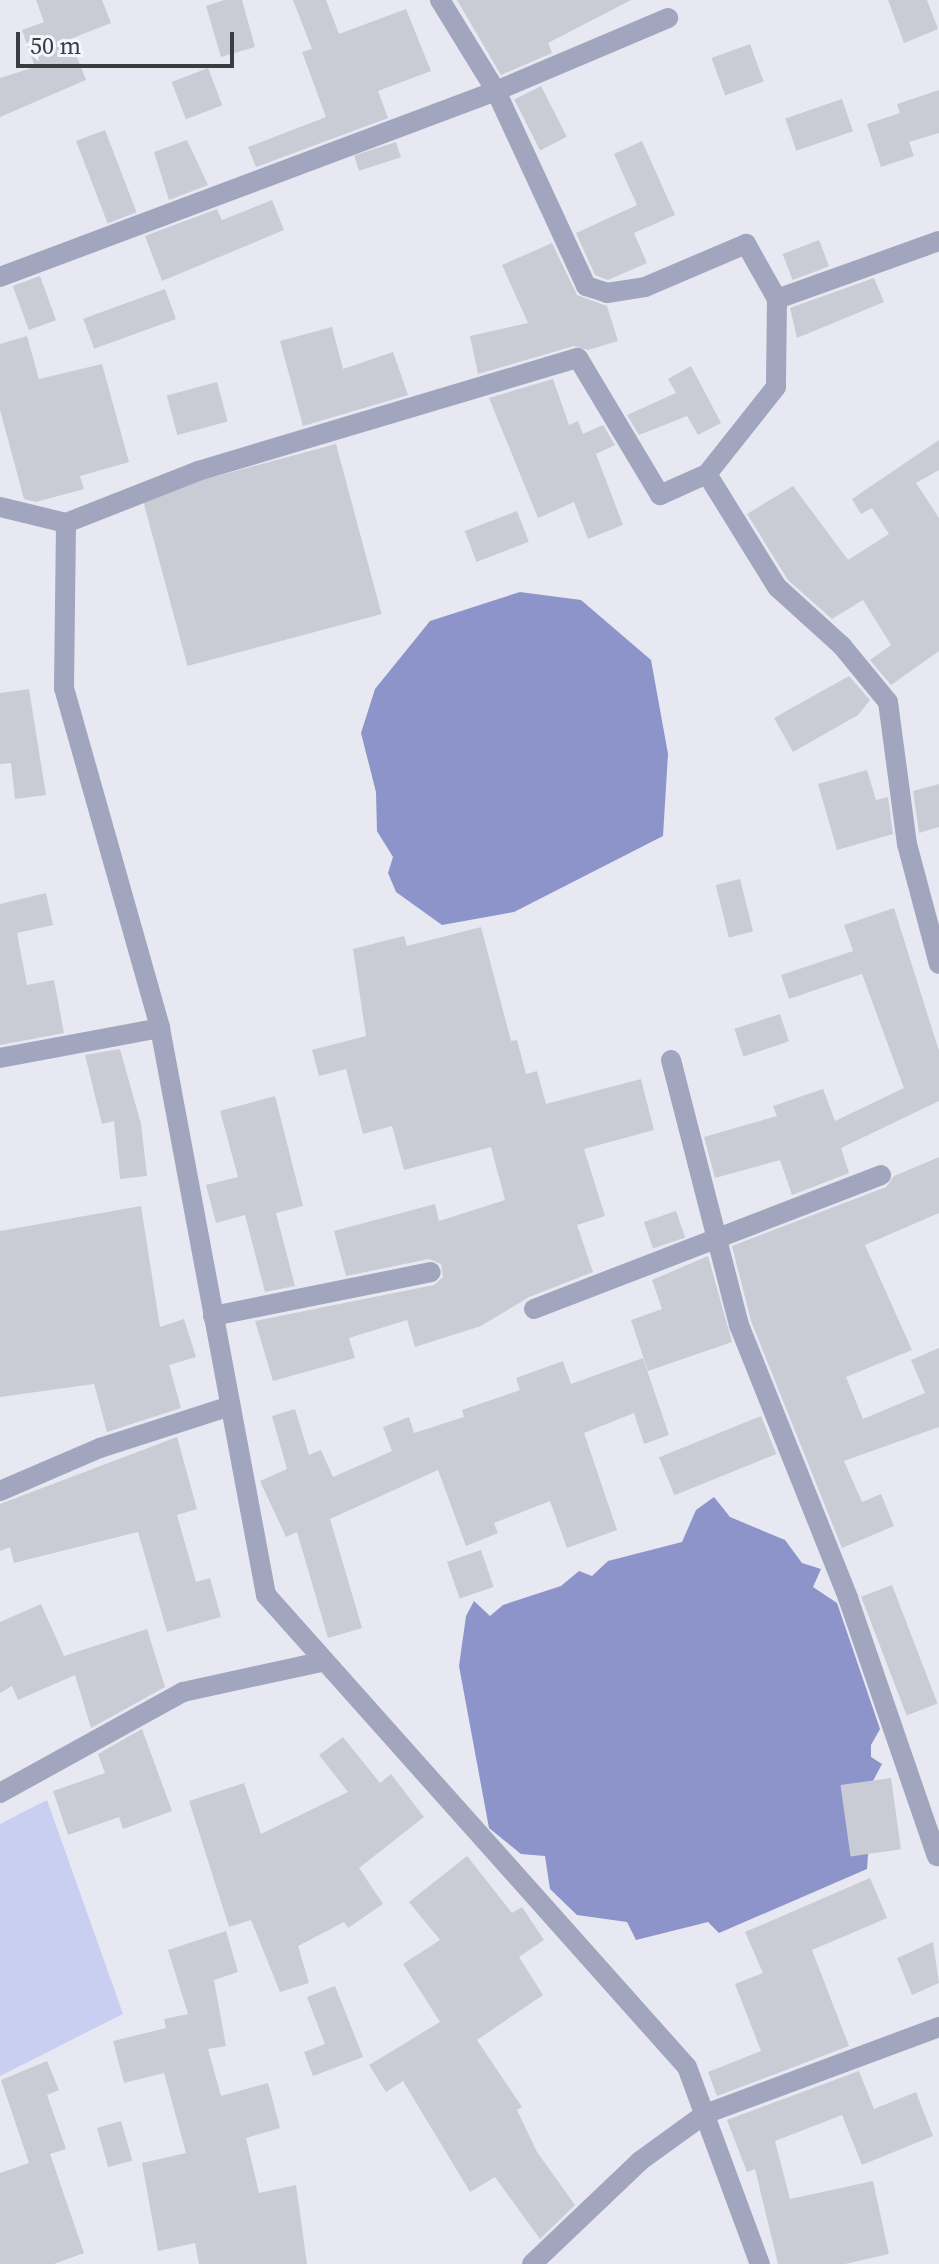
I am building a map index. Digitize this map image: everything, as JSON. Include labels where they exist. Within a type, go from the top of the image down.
[{"type":"street","points":[[0,507],[66,523],[198,471],[578,358],[660,495],[707,474],[776,387],[777,299],[746,244],[645,287],[607,293],[586,286],[496,91],[440,0]]},
{"type":"street","points":[[0,277],[496,91],[668,18]]},
{"type":"street","points":[[777,299],[939,241]]},
{"type":"street","points":[[707,474],[777,587],[842,646],[888,702],[907,844],[939,964]]},
{"type":"street","points":[[66,523],[64,688],[160,1028],[266,1595],[687,2067],[760,2264]]},
{"type":"street","points":[[0,1058],[160,1028]]},
{"type":"street","points":[[671,1060],[685,1129],[721,1236],[739,1325],[848,1598],[938,1854]]},
{"type":"street","points":[[534,1309],[881,1175]]},
{"type":"street","points":[[213,1316],[431,1272]]},
{"type":"street","points":[[0,1491],[100,1448],[230,1406]]},
{"type":"street","points":[[0,1793],[183,1692],[325,1661]]},
{"type":"street","points":[[532,2264],[640,2161],[705,2114],[939,2027]]},
{"type":"shaded area","points":[[47,1800],[123,2014],[0,2076],[0,1824]]},
{"type":"water","points":[[520,592],[581,600],[651,660],[668,754],[663,836],[514,912],[442,925],[396,892],[388,873],[393,857],[377,831],[376,792],[361,733],[375,689],[430,621]]},
{"type":"water","points":[[714,1497],[730,1517],[785,1540],[802,1563],[821,1569],[813,1587],[837,1603],[880,1729],[871,1745],[871,1757],[882,1764],[873,1781],[867,1869],[719,1933],[708,1922],[636,1940],[627,1922],[577,1915],[550,1889],[545,1856],[521,1854],[489,1828],[459,1666],[466,1616],[474,1601],[490,1616],[503,1605],[561,1586],[579,1571],[592,1576],[608,1561],[682,1542],[696,1510]]},
{"type":"building","points":[[36,0],[102,0],[111,23],[70,39],[86,80],[0,117],[0,78],[35,67],[22,30],[44,22]]},
{"type":"building","points":[[224,0],[242,0],[255,47],[221,57],[206,6]]},
{"type":"building","points":[[293,0],[326,0],[339,34],[406,9],[431,71],[378,91],[388,118],[256,167],[248,147],[326,117],[302,52],[312,49]]},
{"type":"building","points":[[457,0],[631,0],[548,43],[552,53],[501,75]]},
{"type":"building","points":[[888,0],[927,0],[938,29],[904,43]]},
{"type":"building","points":[[750,44],[764,82],[725,96],[711,58]]},
{"type":"building","points":[[208,68],[222,105],[186,119],[172,82]]},
{"type":"building","points":[[541,86],[567,137],[540,150],[514,100]]},
{"type":"building","points":[[939,90],[939,133],[909,142],[914,156],[881,167],[867,124],[900,113],[897,104]]},
{"type":"building","points":[[842,99],[853,131],[796,151],[785,119]]},
{"type":"building","points":[[105,130],[137,212],[108,223],[76,141]]},
{"type":"building","points":[[187,140],[208,185],[169,200],[154,152]]},
{"type":"building","points":[[642,141],[675,215],[634,233],[647,263],[608,280],[595,275],[576,233],[637,205],[614,154]]},
{"type":"building","points":[[396,142],[401,157],[359,171],[354,156]]},
{"type":"building","points":[[272,200],[284,230],[162,281],[145,236],[217,209],[222,220]]},
{"type":"building","points":[[819,240],[829,266],[793,280],[783,254]]},
{"type":"building","points":[[552,243],[577,295],[607,306],[618,341],[588,350],[574,346],[478,374],[470,336],[528,323],[502,265]]},
{"type":"building","points":[[40,276],[56,320],[29,330],[13,286]]},
{"type":"building","points":[[874,278],[884,302],[797,338],[790,308]]},
{"type":"building","points":[[165,289],[176,319],[94,349],[83,319]]},
{"type":"building","points":[[332,327],[343,369],[393,352],[408,395],[303,426],[280,341]]},
{"type":"building","points":[[27,336],[39,379],[102,364],[129,462],[80,476],[84,489],[36,502],[24,499],[0,410],[0,344]]},
{"type":"building","points":[[691,366],[721,423],[698,435],[687,416],[639,435],[627,415],[676,393],[668,379]]},
{"type":"building","points":[[553,379],[569,425],[578,421],[583,434],[603,425],[615,445],[596,454],[623,525],[588,539],[574,502],[538,518],[489,398]]},
{"type":"building","points":[[217,382],[228,422],[177,435],[167,395]]},
{"type":"building","points":[[939,440],[939,470],[916,483],[939,518],[939,651],[891,685],[870,660],[891,645],[863,600],[832,619],[788,580],[747,514],[793,486],[848,560],[889,534],[872,508],[861,514],[852,499]]},
{"type":"building","points":[[336,444],[382,614],[187,666],[142,496]]},
{"type":"building","points":[[517,511],[529,542],[477,562],[465,531]]},
{"type":"building","points":[[849,676],[870,700],[858,715],[793,752],[774,718]]},
{"type":"building","points":[[29,689],[46,795],[15,799],[11,763],[0,764],[0,693]]},
{"type":"building","points":[[867,770],[876,800],[888,797],[893,834],[837,850],[818,784]]},
{"type":"building","points":[[939,784],[939,827],[919,833],[913,791]]},
{"type":"building","points":[[740,879],[753,931],[729,937],[716,885]]},
{"type":"building","points":[[46,893],[53,925],[17,933],[27,985],[54,980],[64,1033],[0,1045],[0,904]]},
{"type":"building","points":[[894,908],[939,1051],[939,1101],[841,1148],[849,1173],[792,1195],[780,1160],[715,1178],[704,1137],[777,1116],[773,1106],[823,1089],[835,1121],[904,1088],[862,974],[789,999],[781,975],[853,951],[844,925]]},
{"type":"building","points":[[481,927],[511,1041],[517,1040],[526,1074],[537,1071],[546,1104],[641,1079],[654,1130],[584,1149],[605,1216],[577,1225],[593,1272],[529,1297],[481,1326],[415,1347],[407,1320],[349,1338],[355,1358],[273,1381],[255,1321],[434,1285],[443,1277],[441,1264],[429,1259],[346,1276],[334,1231],[435,1204],[439,1221],[505,1200],[491,1147],[404,1170],[392,1126],[363,1134],[346,1069],[319,1076],[312,1050],[366,1036],[353,949],[404,936],[407,946]]},
{"type":"building","points":[[780,1014],[789,1042],[743,1056],[734,1029]]},
{"type":"building","points":[[120,1049],[141,1124],[147,1176],[120,1179],[114,1121],[102,1124],[85,1055]]},
{"type":"building","points":[[275,1096],[303,1206],[276,1213],[295,1286],[265,1292],[245,1215],[216,1223],[206,1185],[238,1177],[220,1111]]},
{"type":"building","points":[[939,1157],[939,1213],[865,1245],[912,1350],[846,1377],[863,1419],[925,1393],[911,1360],[939,1348],[939,1427],[844,1461],[862,1502],[881,1494],[894,1526],[842,1548],[751,1321],[732,1246],[886,1187],[894,1176]]},
{"type":"building","points":[[141,1206],[160,1327],[184,1319],[196,1357],[169,1365],[181,1408],[107,1432],[94,1384],[0,1397],[0,1231]]},
{"type":"building","points":[[676,1211],[685,1237],[653,1249],[644,1222]]},
{"type":"building","points":[[708,1256],[732,1342],[648,1371],[631,1320],[662,1309],[652,1280]]},
{"type":"building","points":[[643,1358],[669,1435],[644,1444],[634,1413],[584,1433],[617,1530],[567,1548],[550,1501],[494,1523],[498,1533],[466,1546],[438,1470],[330,1519],[362,1628],[328,1638],[297,1532],[286,1537],[260,1481],[287,1469],[272,1416],[295,1409],[309,1455],[321,1450],[333,1477],[392,1451],[383,1427],[409,1417],[414,1433],[464,1417],[462,1410],[520,1390],[516,1378],[563,1361],[571,1384]]},
{"type":"building","points":[[761,1416],[776,1454],[674,1495],[659,1457]]},
{"type":"building","points":[[177,1437],[197,1509],[177,1515],[196,1582],[210,1578],[221,1617],[167,1632],[138,1532],[14,1563],[10,1547],[0,1551],[0,1504]]},
{"type":"building","points":[[481,1550],[494,1587],[460,1599],[447,1562]]},
{"type":"building","points":[[892,1585],[938,1704],[907,1715],[861,1597]]},
{"type":"building","points":[[41,1604],[64,1656],[147,1629],[165,1687],[91,1728],[75,1675],[18,1700],[12,1686],[0,1693],[0,1622]]},
{"type":"building","points":[[142,1729],[172,1811],[123,1829],[119,1817],[68,1835],[53,1791],[105,1773],[98,1754]]},
{"type":"building","points":[[343,1737],[380,1783],[391,1774],[424,1817],[359,1868],[383,1904],[348,1928],[344,1922],[298,1946],[309,1983],[280,1992],[251,1920],[229,1927],[189,1801],[244,1783],[261,1834],[348,1792],[319,1755]]},
{"type":"building","points":[[891,1778],[901,1849],[851,1856],[840,1785]]},
{"type":"building","points":[[467,1856],[512,1913],[522,1907],[544,1940],[519,1957],[543,1995],[477,2040],[522,2107],[517,2110],[537,2152],[575,2205],[540,2239],[495,2177],[470,2192],[403,2081],[386,2092],[369,2065],[440,2022],[403,1964],[440,1940],[409,1902]]},
{"type":"building","points":[[870,1878],[887,1918],[812,1950],[849,2046],[717,2096],[708,2072],[761,2051],[735,1984],[763,1973],[745,1932]]},
{"type":"building","points":[[226,1931],[238,1972],[214,1980],[226,2046],[208,2049],[221,2096],[268,2083],[280,2128],[246,2138],[259,2193],[296,2185],[307,2264],[199,2264],[195,2243],[158,2251],[142,2163],[186,2153],[164,2073],[124,2083],[113,2041],[166,2028],[164,2019],[188,2014],[168,1950]]},
{"type":"building","points":[[933,1942],[939,1983],[912,1995],[897,1958]]},
{"type":"building","points":[[335,1986],[363,2057],[313,2076],[304,2052],[325,2044],[307,1997]]},
{"type":"building","points":[[47,2061],[59,2090],[47,2095],[66,2149],[50,2154],[84,2253],[54,2264],[0,2264],[0,2173],[29,2163],[1,2080]]},
{"type":"building","points":[[859,2071],[874,2109],[916,2092],[933,2136],[862,2165],[842,2115],[775,2141],[790,2199],[873,2181],[889,2254],[845,2264],[778,2264],[755,2169],[747,2172],[727,2120]]},
{"type":"building","points":[[121,2121],[132,2160],[108,2167],[97,2128]]}]
